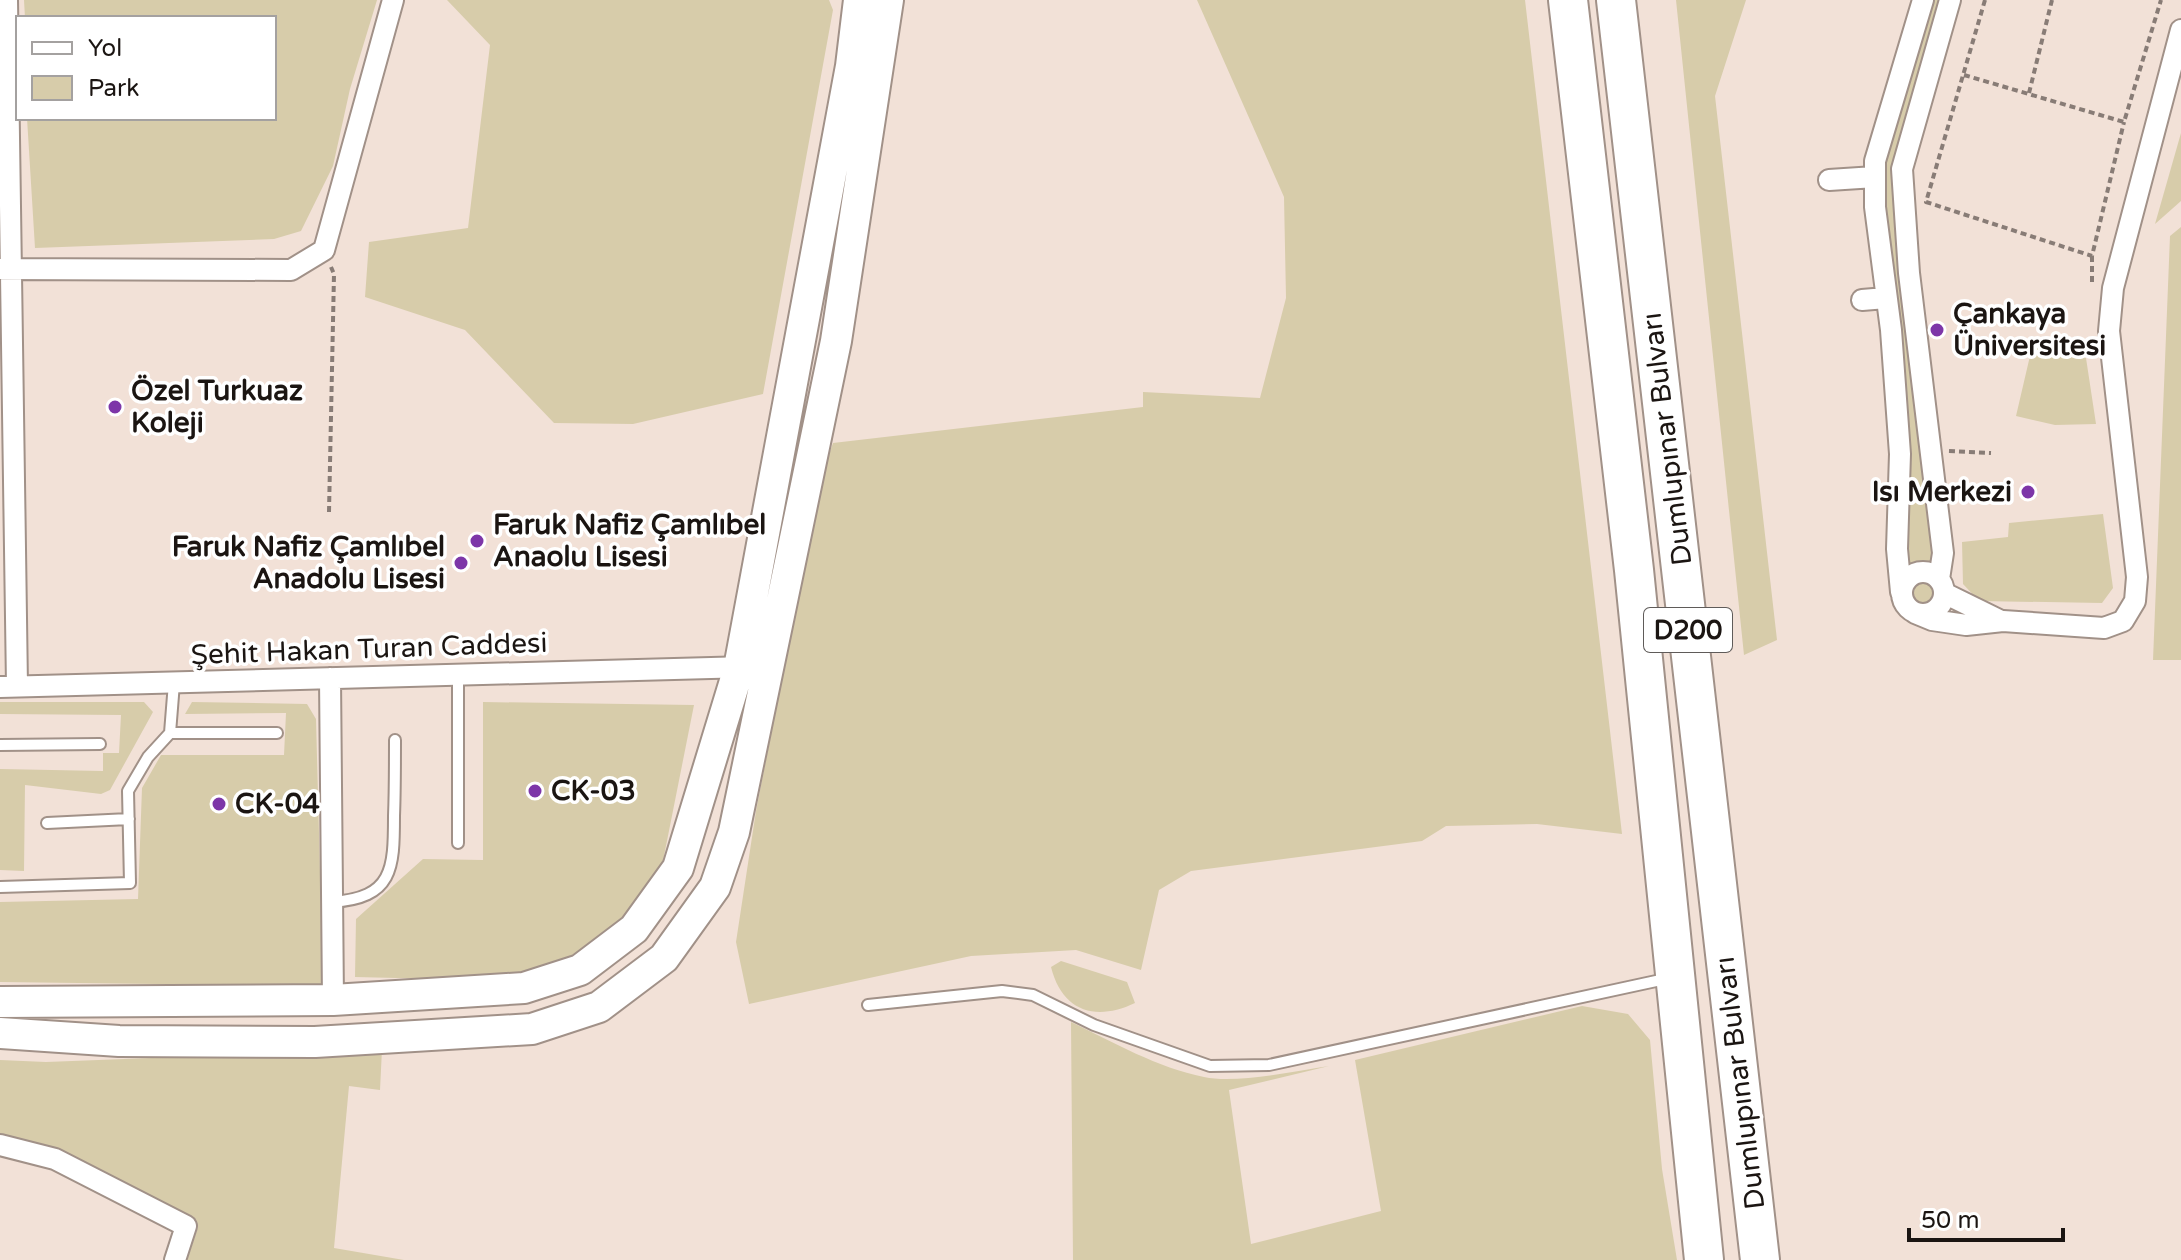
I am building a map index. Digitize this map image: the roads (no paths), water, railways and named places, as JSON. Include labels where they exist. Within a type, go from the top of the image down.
[{"type":"highway","name":"Dumlupınar Bulvarı","points":[[1568,0],[1634,570],[1704,1260]]},
{"type":"highway","name":"Dumlupınar Bulvarı","points":[[1616,0],[1760,1260]]},
{"type":"street","points":[[7,0],[3,28],[8,686]]},
{"type":"street","points":[[6,269],[291,270],[324,250],[393,0]]},
{"type":"street","points":[[0,1033],[134,1041],[315,1042],[422,1038],[532,1029],[599,1007],[664,958],[715,887],[734,832],[753,667],[851,66],[859,0]]},
{"type":"street","points":[[0,1002],[333,1000],[524,988],[580,970],[634,929],[678,868],[753,667],[836,341],[888,0]]},
{"type":"street","points":[[1923,0],[1875,161],[1875,207],[1900,454],[1897,549],[1905,605],[1932,620],[1966,625],[2003,621],[2104,628],[2123,621],[2135,601],[2137,577],[2110,317],[2113,288],[2181,30]]},
{"type":"street","points":[[1915,613],[1935,611],[1942,586],[1943,553],[1909,273],[1902,169],[1950,0]]},
{"type":"street","points":[[1829,180],[1875,177]]},
{"type":"street","points":[[1862,300],[1886,298]]},
{"type":"street","points":[[1901,592],[1913,574],[1927,572],[1942,586],[2003,621]]},
{"type":"street","name":"Şehit Hakan Turan Caddesi","points":[[8,686],[753,667]]},
{"type":"street","points":[[330,678],[333,1000]]},
{"type":"street","points":[[0,1145],[55,1159],[186,1226],[175,1260]]},
{"type":"lane","points":[[458,674],[458,843]]},
{"type":"lane","points":[[0,887],[130,883],[128,791],[148,757],[170,733],[174,683]]},
{"type":"lane","points":[[170,733],[277,733]]},
{"type":"lane","points":[[332,902],[360,900],[373,892],[394,864],[395,740]]},
{"type":"lane","points":[[0,745],[100,744]]},
{"type":"lane","points":[[47,823],[129,819]]},
{"type":"lane","points":[[868,1005],[1002,991],[1033,995],[1094,1025],[1210,1066],[1235,1068],[1269,1065],[1675,977]]},
{"type":"place","name":"Çankaya Üniversitesi","points":[[1937,330]]},
{"type":"place","name":"Özel Turkuaz Koleji","points":[[115,407]]},
{"type":"place","name":"Isı Merkezi","points":[[2028,492]]},
{"type":"place","name":"Faruk Nafiz Çamlıbel Anaolu Lisesi","points":[[477,541]]},
{"type":"place","name":"Faruk Nafiz Çamlıbel Anadolu Lisesi","points":[[461,563]]},
{"type":"place","name":"CK-03","points":[[535,791]]},
{"type":"place","name":"CK-04","points":[[219,804]]}]
